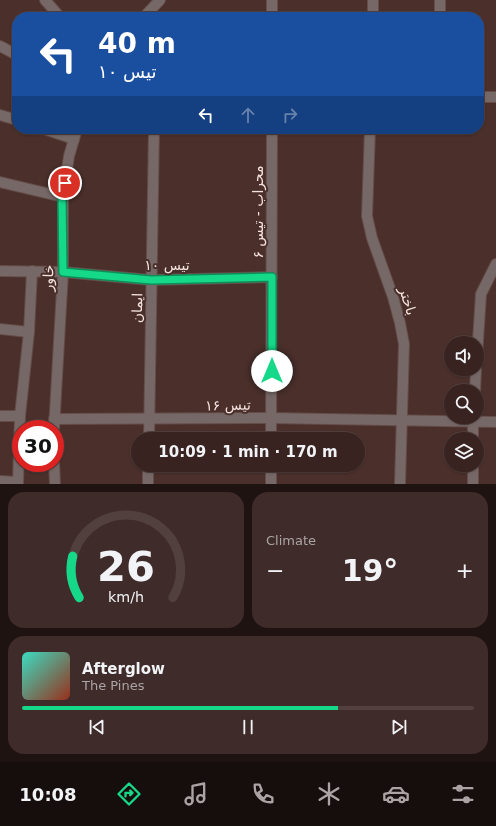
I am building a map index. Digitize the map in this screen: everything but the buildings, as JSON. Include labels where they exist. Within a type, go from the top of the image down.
[{"type":"street","points":[[45,0],[56,12]]},
{"type":"street","points":[[149,12],[160,0]]},
{"type":"street","points":[[272,0],[272,12]]},
{"type":"street","points":[[373,0],[373,12]]},
{"type":"street","points":[[440,0],[440,12]]},
{"type":"street","points":[[0,46],[12,52]]},
{"type":"street","points":[[484,97],[496,97]]},
{"type":"street","points":[[0,115],[12,119]]},
{"type":"street","name":"خاور","points":[[54,420],[63,272],[62,197],[69,156],[75,134]]},
{"type":"street","name":"ایمان","points":[[149,432],[154,134]]},
{"type":"street","name":"محراب - تیس ۶","points":[[271,432],[272,134]]},
{"type":"street","name":"باختر","points":[[370,134],[367,216],[372,238],[400,323],[404,359],[400,484]]},
{"type":"street","points":[[0,182],[62,197]]},
{"type":"street","points":[[478,336],[481,294],[496,264]]},
{"type":"street","name":"تیس ۱۰","points":[[0,271],[63,272],[151,280],[272,277]]},
{"type":"street","points":[[0,481],[18,483],[20,416],[29,332],[32,271]]},
{"type":"street","points":[[0,329],[29,332]]},
{"type":"street","points":[[0,416],[20,416]]},
{"type":"street","name":"تیس ۱۶","points":[[64,424],[149,420],[271,418],[444,419]]},
{"type":"street","name":"تیس ۱۶","points":[[484,420],[496,422]]},
{"type":"street","points":[[54,472],[55,484]]},
{"type":"street","points":[[148,472],[148,484]]},
{"type":"street","points":[[271,472],[271,484]]},
{"type":"street","points":[[473,472],[473,484]]},
{"type":"route","points":[[65,183],[62,197],[63,272],[151,280],[272,277],[272,371]]}]
